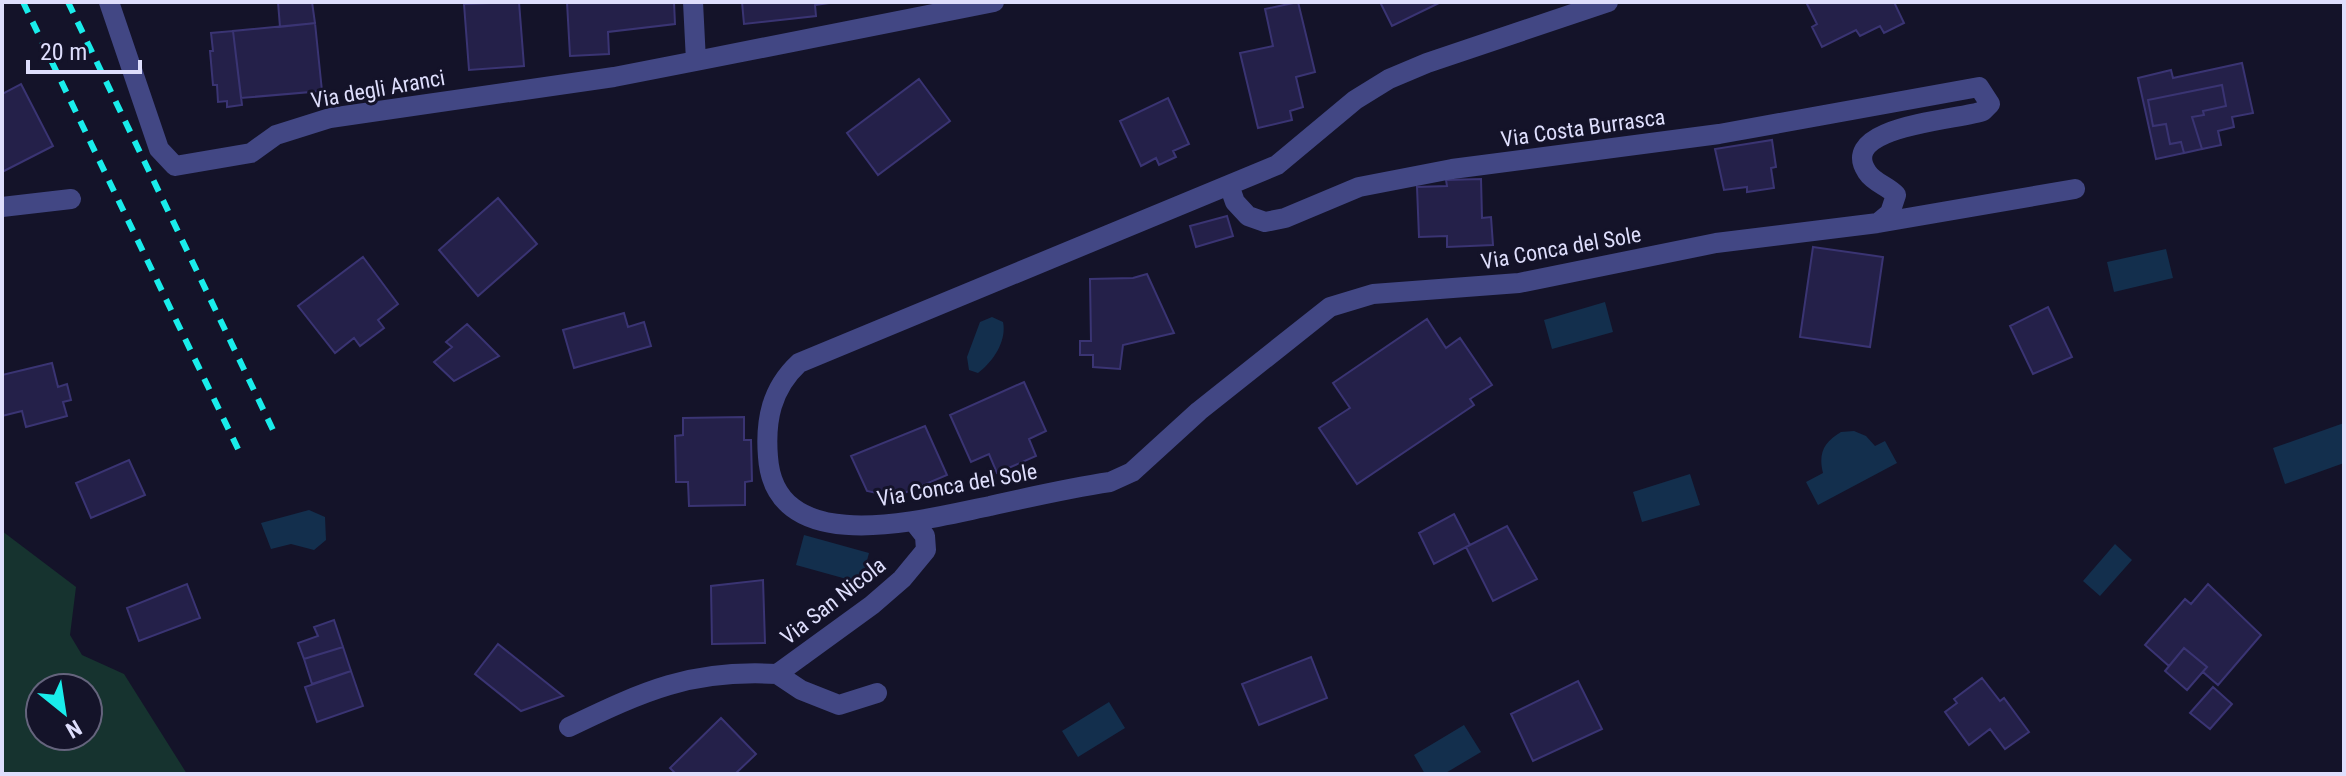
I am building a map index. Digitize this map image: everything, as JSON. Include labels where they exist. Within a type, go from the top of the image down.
[{"type":"street","name":"Via degli Aranci","points":[[109,2],[159,149],[175,166],[251,153],[276,135],[330,118],[630,74],[696,61]]},
{"type":"street","points":[[693,2],[696,61],[994,2]]},
{"type":"street","name":"Via Conca del Sole","points":[[1608,2],[1557,22],[1427,63],[1389,79],[1355,100],[1277,165],[919,315],[814,355],[786,375],[777,391],[766,429],[773,487],[785,504],[825,522],[859,526],[914,522],[1110,482],[1132,472],[1199,411],[1330,307],[1373,294],[1519,283],[1716,243],[1878,223],[2075,189]]},
{"type":"street","name":"Via Costa Burrasca","points":[[1229,185],[1242,209],[1265,222],[1293,215],[1359,187],[1452,169],[1719,134],[1979,87],[1990,104],[1972,115],[1914,124],[1879,136],[1867,145],[1863,160],[1865,170],[1891,189],[1897,200],[1890,213],[1878,223]]},
{"type":"street","points":[[2,207],[71,199]]},
{"type":"street","name":"Via San Nicola","points":[[777,674],[902,579],[926,550],[925,536],[914,522]]},
{"type":"street","name":"Via San Nicola","points":[[569,727],[687,677],[738,672],[777,674],[801,690],[839,705],[877,693]]},
{"type":"green space","points":[[2,531],[76,587],[70,635],[82,655],[124,674],[187,774],[2,774]]},
{"type":"water","points":[[2166,249],[2173,278],[2114,292],[2107,262]]},
{"type":"water","points":[[1605,302],[1613,332],[1552,349],[1544,320]]},
{"type":"water","points":[[992,317],[1003,322],[1001,344],[994,357],[978,373],[969,370],[967,357],[980,322]]},
{"type":"water","points":[[2344,423],[2344,463],[2285,484],[2273,448]]},
{"type":"water","points":[[1854,431],[1866,436],[1875,446],[1885,441],[1897,463],[1818,505],[1806,482],[1823,473],[1822,454],[1830,440],[1841,432]]},
{"type":"water","points":[[1690,474],[1700,505],[1642,522],[1633,492]]},
{"type":"water","points":[[309,510],[325,517],[326,540],[314,550],[291,544],[271,549],[261,523]]},
{"type":"water","points":[[804,535],[869,553],[861,583],[796,565]]},
{"type":"water","points":[[2115,544],[2132,560],[2100,596],[2083,581]]},
{"type":"water","points":[[1109,702],[1125,728],[1078,757],[1062,731]]},
{"type":"water","points":[[1464,725],[1481,752],[1444,774],[1425,774],[1414,755]]},
{"type":"building","points":[[278,2],[312,2],[315,23],[280,27]]},
{"type":"building","points":[[519,2],[524,66],[469,70],[464,4]]},
{"type":"building","points":[[567,2],[674,2],[675,24],[608,32],[609,54],[570,56]]},
{"type":"building","points":[[742,2],[836,2],[815,5],[816,16],[744,24]]},
{"type":"building","points":[[1298,2],[1315,72],[1296,77],[1303,107],[1290,111],[1292,120],[1258,128],[1240,53],[1273,46],[1265,9]]},
{"type":"building","points":[[1380,2],[1441,2],[1392,26]]},
{"type":"building","points":[[1806,2],[1894,2],[1904,23],[1884,33],[1880,26],[1860,36],[1856,30],[1822,47],[1812,27],[1817,24]]},
{"type":"building","points":[[315,23],[322,91],[241,98],[233,31]]},
{"type":"building","points":[[233,31],[242,105],[227,107],[227,101],[218,102],[217,85],[213,85],[211,33]]},
{"type":"building","points":[[2242,63],[2253,113],[2232,117],[2234,127],[2218,131],[2221,145],[2202,149],[2192,117],[2226,106],[2222,85],[2148,100],[2153,126],[2166,124],[2170,144],[2181,142],[2184,153],[2156,159],[2138,78],[2171,70],[2173,78]]},
{"type":"building","points":[[919,79],[950,121],[878,175],[847,133]]},
{"type":"building","points":[[21,84],[53,146],[2,172],[2,94]]},
{"type":"building","points":[[2222,85],[2226,106],[2192,117],[2202,149],[2184,153],[2181,142],[2170,144],[2166,124],[2153,126],[2148,100]]},
{"type":"building","points":[[1168,98],[1189,144],[1173,151],[1176,157],[1159,165],[1156,158],[1141,166],[1120,121]]},
{"type":"building","points":[[1772,140],[1776,167],[1771,168],[1774,188],[1747,192],[1747,187],[1724,190],[1715,149]]},
{"type":"building","points":[[1481,179],[1482,218],[1491,217],[1493,245],[1447,247],[1447,236],[1419,237],[1417,187],[1447,186],[1446,180]]},
{"type":"building","points":[[498,198],[537,244],[478,296],[439,250]]},
{"type":"building","points":[[1227,216],[1233,236],[1196,247],[1190,226]]},
{"type":"building","points":[[1813,247],[1883,257],[1870,347],[1800,337]]},
{"type":"building","points":[[363,257],[398,304],[378,320],[384,328],[360,346],[354,338],[335,353],[298,306]]},
{"type":"building","points":[[1147,274],[1174,333],[1123,345],[1120,369],[1093,367],[1093,355],[1080,355],[1080,341],[1091,341],[1090,279],[1133,278]]},
{"type":"building","points":[[2048,307],[2072,357],[2033,374],[2010,326]]},
{"type":"building","points":[[624,313],[628,327],[644,322],[651,346],[574,368],[563,330]]},
{"type":"building","points":[[1427,319],[1446,348],[1460,338],[1492,385],[1470,399],[1474,405],[1357,484],[1319,428],[1350,408],[1333,383]]},
{"type":"building","points":[[467,324],[499,356],[454,381],[434,362],[452,347],[446,342]]},
{"type":"building","points":[[52,363],[58,387],[67,384],[71,400],[63,402],[67,416],[26,427],[22,411],[2,416],[2,375]]},
{"type":"building","points":[[1024,382],[1046,431],[1029,439],[1036,456],[997,473],[989,454],[971,462],[950,415]]},
{"type":"building","points":[[744,417],[744,440],[751,440],[752,481],[745,482],[745,505],[689,506],[688,482],[676,482],[675,436],[683,435],[683,418]]},
{"type":"building","points":[[925,426],[947,475],[895,497],[867,491],[851,456]]},
{"type":"building","points":[[129,460],[145,495],[91,518],[76,483]]},
{"type":"building","points":[[1454,514],[1470,545],[1434,564],[1419,533]]},
{"type":"building","points":[[1507,526],[1537,579],[1493,601],[1466,547]]},
{"type":"building","points":[[763,580],[765,643],[712,644],[711,586]]},
{"type":"building","points":[[187,584],[200,618],[139,641],[127,608]]},
{"type":"building","points":[[2208,584],[2261,635],[2218,685],[2203,672],[2207,667],[2184,648],[2169,666],[2145,645],[2185,599],[2191,604]]},
{"type":"building","points":[[334,620],[343,647],[304,659],[298,643],[318,636],[314,627]]},
{"type":"building","points":[[498,644],[563,696],[521,711],[475,674]]},
{"type":"building","points":[[343,647],[351,671],[312,684],[304,659]]},
{"type":"building","points":[[2184,648],[2207,667],[2187,690],[2165,671]]},
{"type":"building","points":[[1311,657],[1327,698],[1259,725],[1242,684]]},
{"type":"building","points":[[351,671],[363,706],[317,722],[305,687]]},
{"type":"building","points":[[1982,678],[2000,701],[2004,698],[2029,732],[2005,749],[1990,729],[1969,745],[1945,712],[1957,703],[1954,699]]},
{"type":"building","points":[[1578,681],[1602,729],[1533,761],[1511,714]]},
{"type":"building","points":[[2213,687],[2232,704],[2210,729],[2190,713]]},
{"type":"building","points":[[721,718],[756,754],[735,774],[676,774],[670,768]]},
{"type":"railway","points":[[23,2],[239,451]]},
{"type":"railway","points":[[68,2],[274,432]]}]
